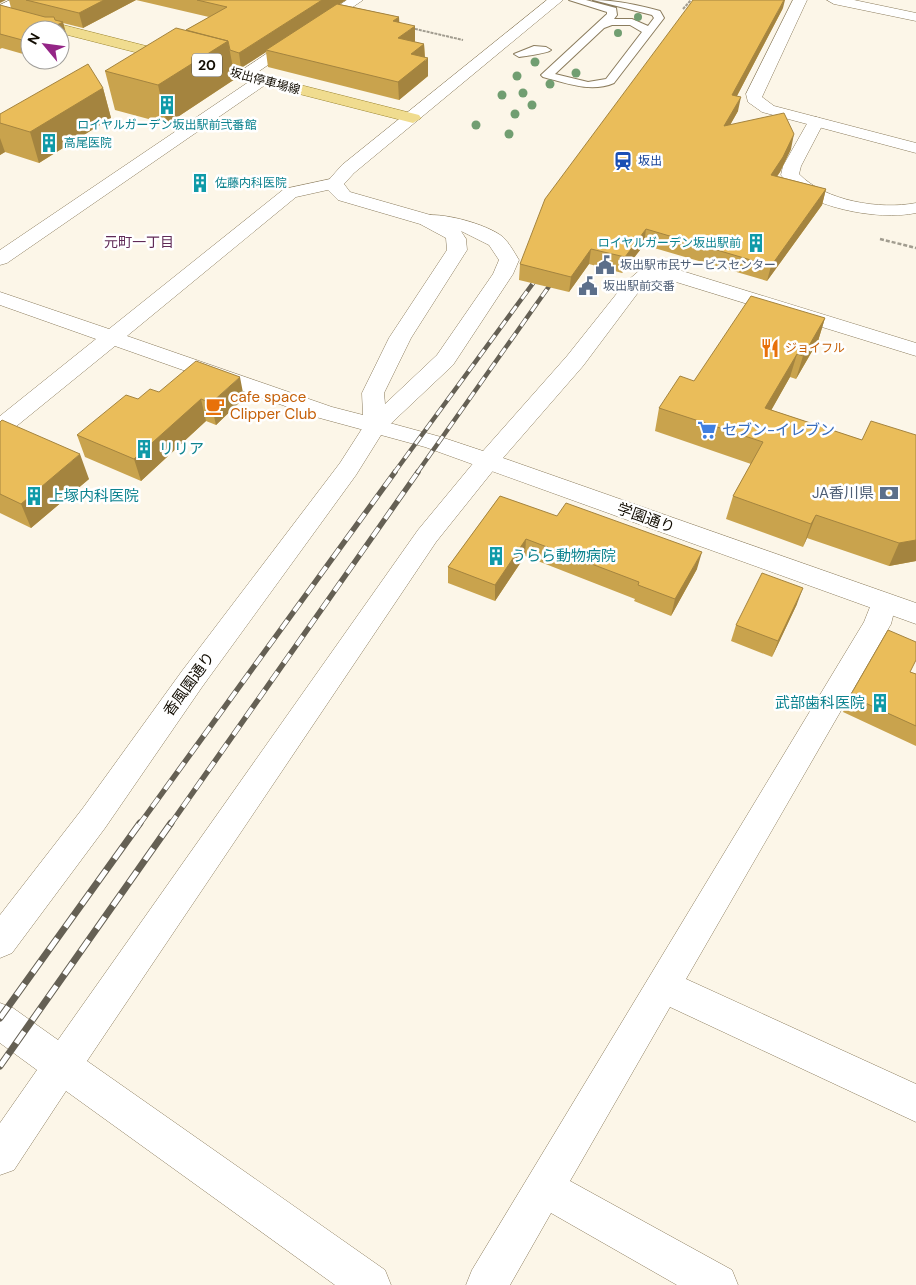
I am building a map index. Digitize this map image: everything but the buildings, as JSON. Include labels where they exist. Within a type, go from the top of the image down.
[{"type":"main road","name":"坂出停車場線","points":[[0,12],[414,118]]},
{"type":"street","points":[[0,12],[21,0]]},
{"type":"street","points":[[244,75],[356,0]]},
{"type":"street","points":[[0,428],[290,193],[335,183],[348,169],[414,118],[556,0]]},
{"type":"street","points":[[800,0],[754,94],[754,99],[768,109],[916,148]]},
{"type":"street","points":[[834,0],[916,16]]},
{"type":"street","points":[[336,14],[403,29]]},
{"type":"street","points":[[0,259],[262,80]]},
{"type":"street","points":[[816,122],[792,166],[790,175],[795,183],[807,191],[872,210],[892,213],[916,208]]},
{"type":"street","points":[[335,183],[336,189],[344,196],[427,220],[456,235],[459,241],[457,250],[400,338],[373,393],[375,426]]},
{"type":"street","name":"香風園通り","points":[[0,942],[94,818],[192,679],[348,469],[375,426],[444,360],[503,274],[509,260],[505,248],[496,239],[474,229],[427,220]]},
{"type":"street","points":[[0,1156],[427,536],[488,461],[575,361],[633,286],[647,274],[675,275],[916,350]]},
{"type":"street","name":"学園通り","points":[[0,298],[324,412],[433,442],[883,604],[916,614]]},
{"type":"street","points":[[487,1285],[877,624],[883,604]]},
{"type":"street","points":[[662,986],[916,1102]]},
{"type":"street","points":[[0,1021],[370,1285]]},
{"type":"street","points":[[545,1188],[717,1285]]},
{"type":"lane","points":[[574,0],[612,10],[612,15],[547,76],[588,85],[603,84],[610,81],[659,18],[656,13],[598,0]]},
{"type":"lane","points":[[600,26],[608,22],[621,21],[640,25],[649,33]]},
{"type":"lane","points":[[519,54],[534,49],[546,50]]},
{"type":"path","points":[[403,29],[408,28],[470,41]]},
{"type":"railway","points":[[394,473],[542,271]]},
{"type":"railway","points":[[417,473],[557,275]]},
{"type":"railway","points":[[139,825],[395,472]]},
{"type":"railway","points":[[170,825],[418,472]]},
{"type":"railway","points":[[0,1018],[140,823]]},
{"type":"railway","points":[[0,1066],[171,823]]},
{"type":"place","name":"ロイヤルガーデン坂出駅前弐番館","points":[[167,105]]},
{"type":"place","name":"高尾医院","points":[[49,143]]},
{"type":"place","name":"坂出","points":[[623,161]]},
{"type":"place","name":"佐藤内科医院","points":[[200,183]]},
{"type":"place","name":"ロイヤルガーデン坂出駅前","points":[[756,243]]},
{"type":"place","name":"坂出駅市民サービスセンター","points":[[605,265]]},
{"type":"place","name":"坂出駅前交番","points":[[588,286]]},
{"type":"place","name":"ジョイフル","points":[[770,348]]},
{"type":"place","name":"cafe space Clipper Club","points":[[215,406]]},
{"type":"place","name":"セブン-イレブン","points":[[707,430]]},
{"type":"place","name":"リリア","points":[[144,449]]},
{"type":"place","name":"JA香川県","points":[[889,493]]},
{"type":"place","name":"上塚内科医院","points":[[34,496]]},
{"type":"place","name":"うらら動物病院","points":[[496,556]]},
{"type":"place","name":"武部歯科医院","points":[[880,703]]},
{"type":"district","name":"元町一丁目","points":[[139,242]]}]
